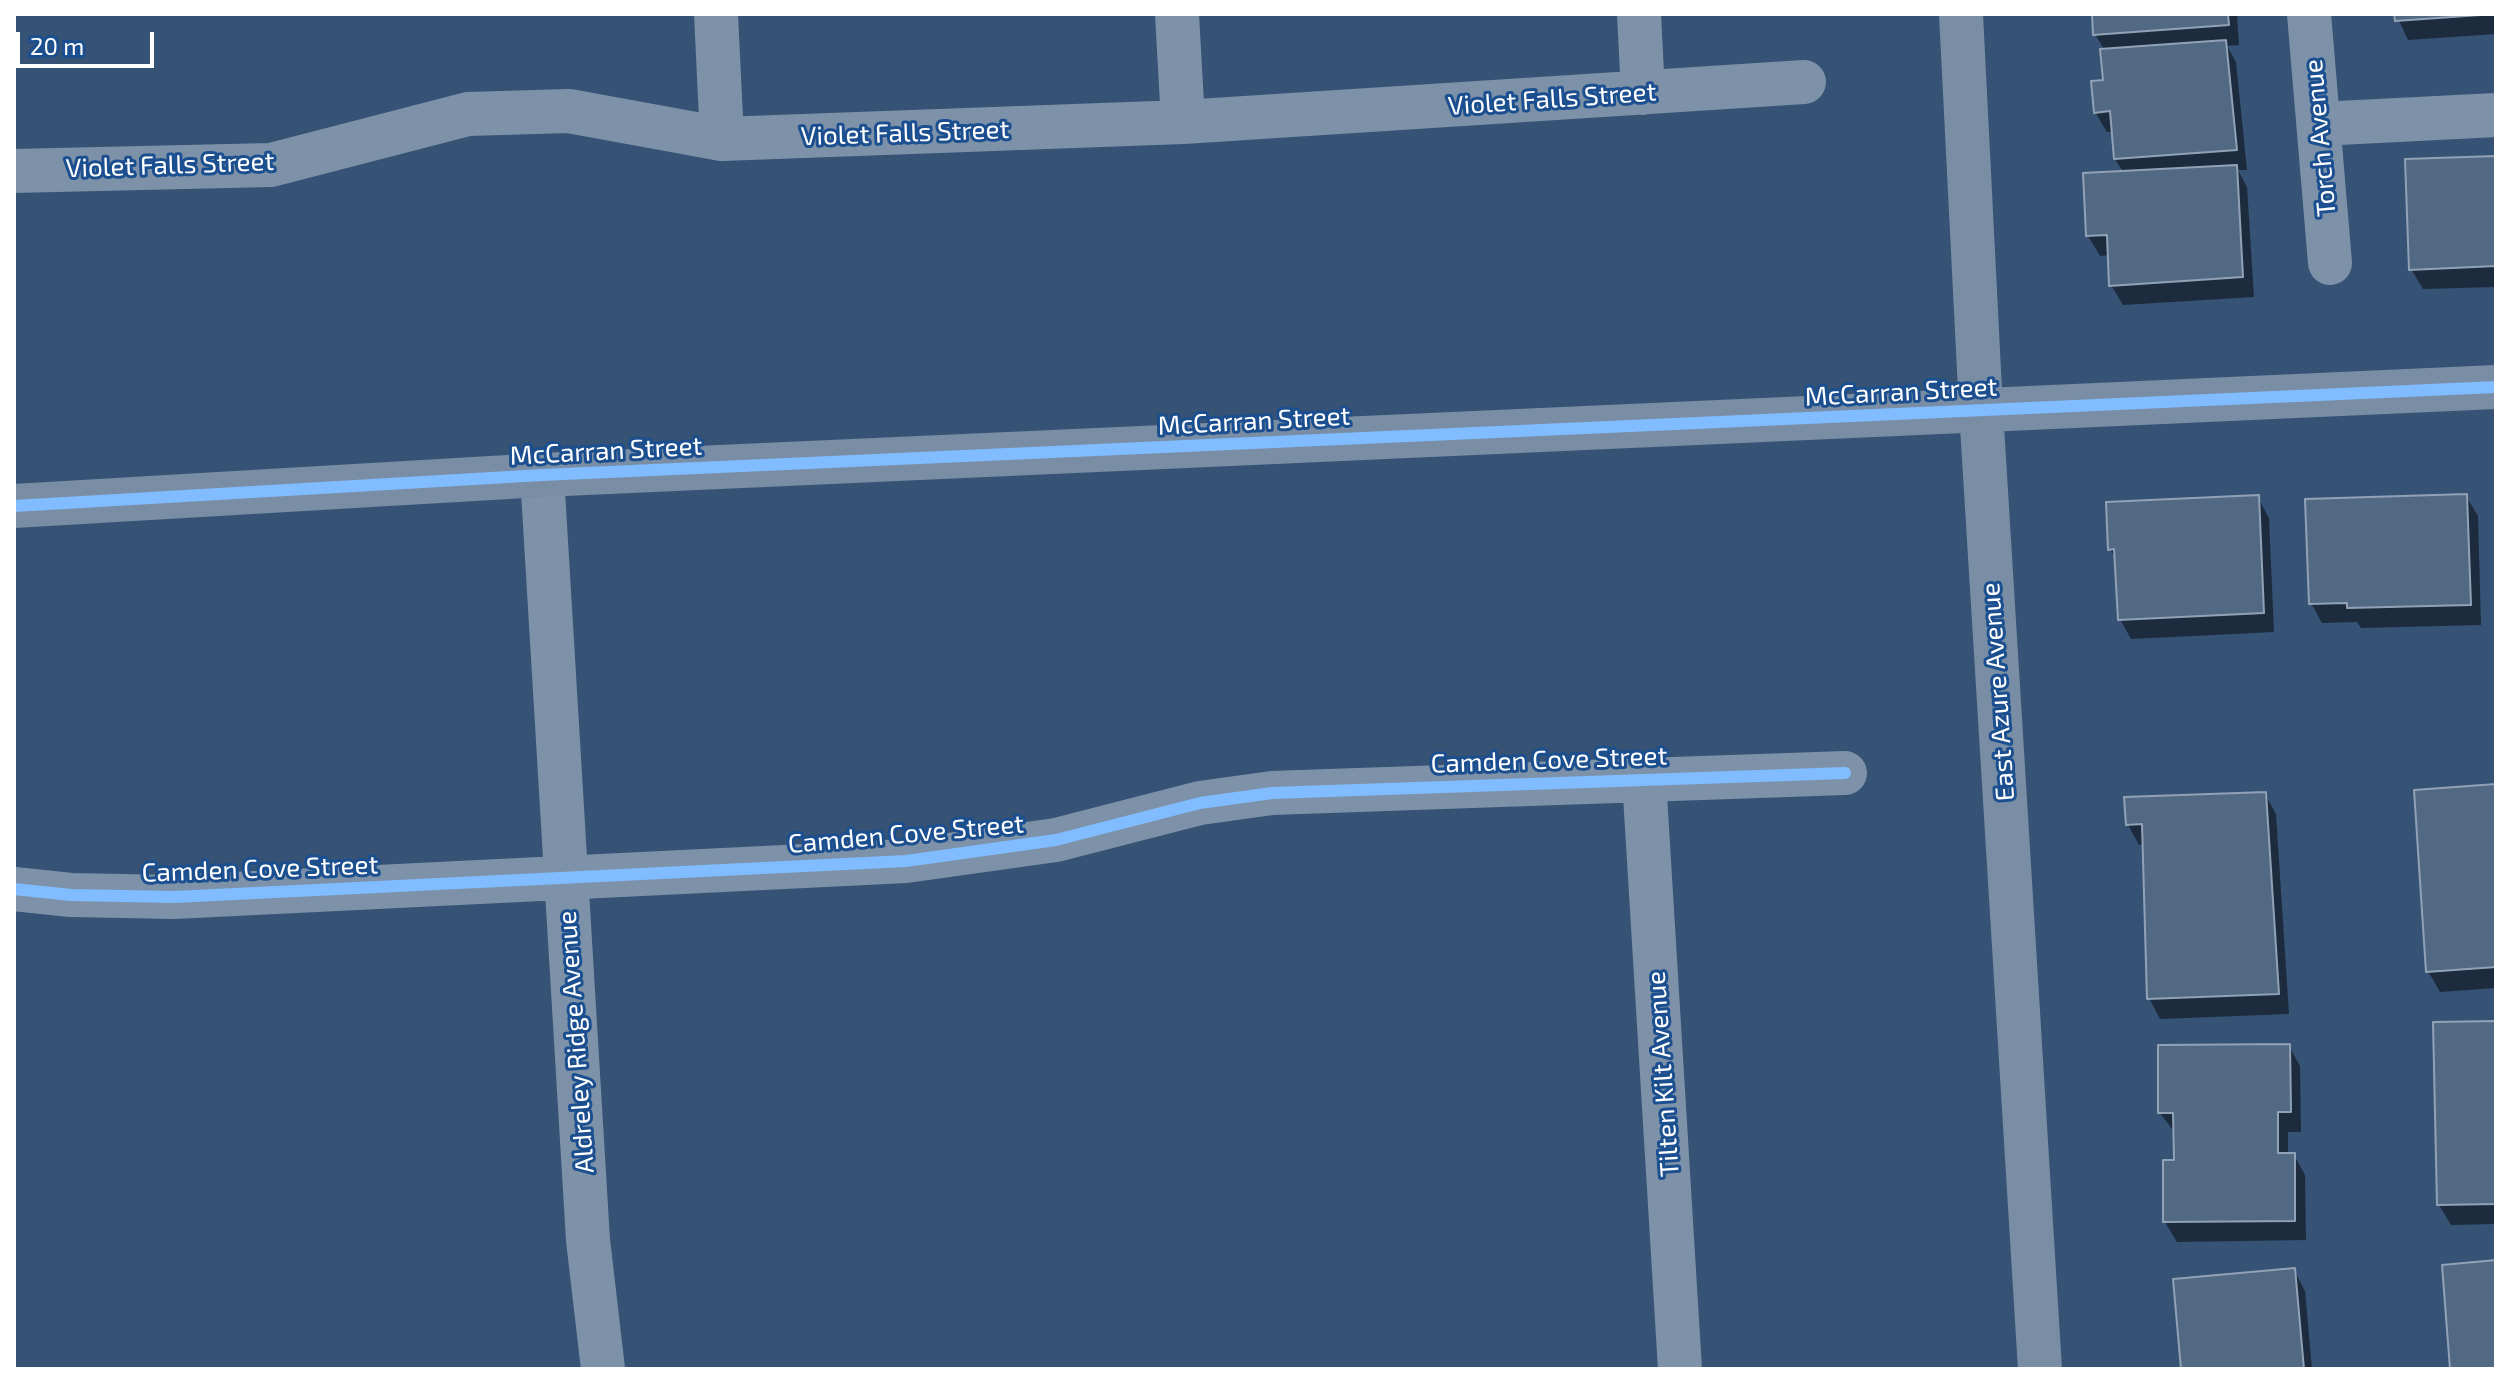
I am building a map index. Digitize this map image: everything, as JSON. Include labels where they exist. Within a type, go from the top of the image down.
[{"type":"street","points":[[716,14],[722,139]]},
{"type":"street","points":[[1177,14],[1183,122]]},
{"type":"street","points":[[1639,14],[1643,93]]},
{"type":"street","name":"East Azure Avenue","points":[[1961,14],[1981,410],[2040,1369]]},
{"type":"street","name":"Torch Avenue","points":[[2309,14],[2330,263]]},
{"type":"street","name":"Violet Falls Street","points":[[14,171],[271,165],[468,114],[569,111],[722,139],[1183,122],[1804,82]]},
{"type":"street","points":[[2319,124],[2496,115]]},
{"type":"street","name":"McCarran Street","points":[[14,506],[542,475],[2496,387]]},
{"type":"street","name":"Aldreley Ridge Avenue","points":[[542,475],[588,1240],[603,1369]]},
{"type":"street","name":"Camden Cove Street","points":[[14,889],[71,895],[174,897],[906,861],[1056,840],[1200,803],[1272,793],[1845,773]]},
{"type":"street","name":"Tilten Kilt Avenue","points":[[1644,779],[1680,1369]]},
{"type":"building","points":[[2092,14],[2228,14],[2229,25],[2093,35]]},
{"type":"building","points":[[2394,14],[2495,14],[2395,21]]},
{"type":"building","points":[[2226,40],[2237,150],[2114,159],[2110,111],[2094,113],[2091,81],[2103,80],[2100,49]]},
{"type":"building","points":[[2496,156],[2496,266],[2409,270],[2405,159]]},
{"type":"building","points":[[2237,165],[2243,277],[2109,286],[2107,235],[2086,236],[2083,173]]},
{"type":"building","points":[[2467,494],[2471,605],[2347,608],[2347,603],[2309,604],[2305,499]]},
{"type":"building","points":[[2259,495],[2264,613],[2118,620],[2114,549],[2108,550],[2106,502]]},
{"type":"building","points":[[2496,784],[2496,967],[2426,972],[2414,790]]},
{"type":"building","points":[[2266,792],[2279,994],[2147,999],[2142,824],[2126,825],[2124,797]]},
{"type":"building","points":[[2496,1021],[2496,1204],[2437,1205],[2433,1022]]},
{"type":"building","points":[[2290,1044],[2291,1112],[2278,1112],[2278,1153],[2295,1153],[2295,1221],[2163,1222],[2163,1160],[2174,1160],[2173,1113],[2158,1113],[2158,1045]]},
{"type":"building","points":[[2496,1260],[2496,1369],[2450,1369],[2442,1265]]},
{"type":"building","points":[[2295,1268],[2304,1369],[2181,1369],[2173,1279]]},
{"type":"cycle path","points":[[14,506],[542,475],[2496,387]]},
{"type":"cycle path","points":[[14,889],[71,895],[174,897],[906,861],[1056,840],[1200,803],[1272,793],[1845,773]]}]
